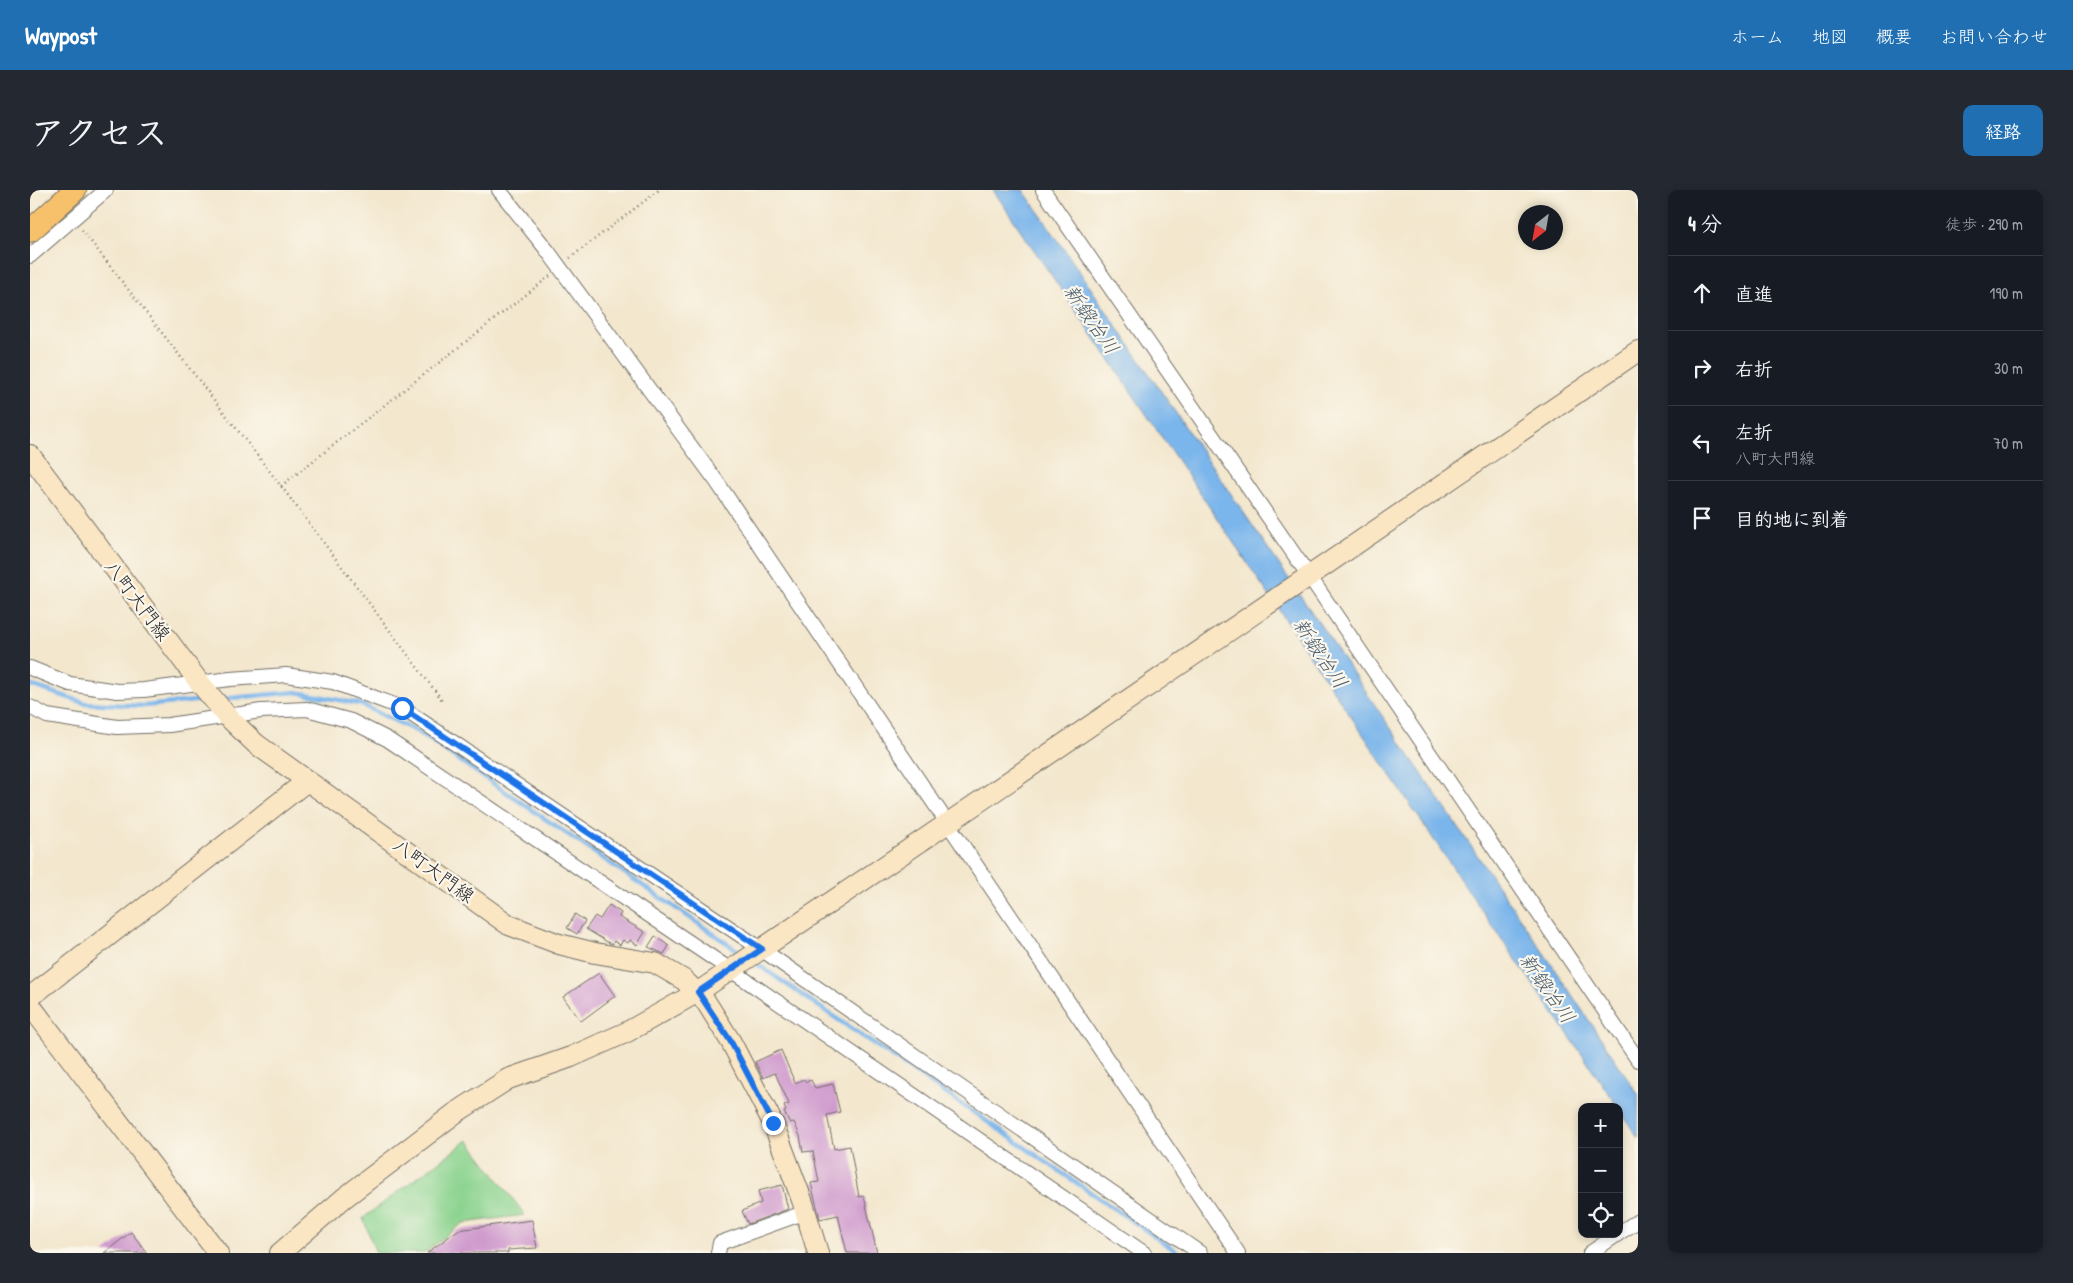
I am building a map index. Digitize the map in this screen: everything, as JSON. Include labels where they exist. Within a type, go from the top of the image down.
[{"type":"main road","points":[[30,231],[75,190]]},
{"type":"street","points":[[30,256],[106,190]]},
{"type":"street","points":[[499,190],[558,266],[717,482],[1238,1253]]},
{"type":"street","points":[[1043,190],[1304,580],[1638,1060]]},
{"type":"street","points":[[280,1253],[344,1198],[454,1114],[508,1080],[571,1057],[627,1032],[698,992],[1637,354]]},
{"type":"street","name":"八町大門線","points":[[30,455],[199,682],[228,717],[256,744],[510,925],[559,944],[595,953],[655,963],[684,980],[698,992],[731,1042],[773,1123],[806,1212],[818,1253]]},
{"type":"street","points":[[30,668],[70,684],[117,691],[144,690],[199,682],[286,675],[332,682],[402,708],[762,949],[1200,1253]]},
{"type":"street","points":[[30,708],[47,716],[117,727],[169,725],[262,710],[307,709],[351,721],[387,739],[730,969],[1144,1253]]},
{"type":"street","points":[[30,997],[307,781]]},
{"type":"street","points":[[30,1005],[218,1253]]},
{"type":"street","points":[[718,1253],[720,1243],[806,1212]]},
{"type":"street","points":[[1623,1231],[1638,1220]]},
{"type":"street","points":[[1590,1253],[1613,1238]]},
{"type":"path","points":[[281,486],[558,270],[558,266],[659,190]]},
{"type":"path","points":[[73,219],[281,486],[442,700]]},
{"type":"green space","points":[[468,1140],[525,1215],[463,1223],[425,1253],[376,1253],[363,1218]]},
{"type":"water","name":"新鍛冶川","points":[[993,190],[1023,190],[1552,965],[1638,1094],[1638,1138],[1623,1116],[1623,1103],[1614,1103]]},
{"type":"building","points":[[609,905],[621,913],[619,917],[645,932],[637,945],[630,940],[628,943],[623,940],[620,945],[614,941],[613,944],[609,943],[586,929],[595,916],[600,919]]},
{"type":"building","points":[[575,914],[585,921],[577,934],[567,928]]},
{"type":"building","points":[[655,936],[669,946],[664,954],[648,947]]},
{"type":"building","points":[[599,973],[615,996],[581,1021],[563,997]]},
{"type":"building","points":[[781,1050],[795,1083],[804,1079],[806,1082],[811,1080],[815,1088],[833,1084],[840,1112],[827,1115],[834,1149],[850,1146],[859,1197],[864,1196],[877,1253],[847,1253],[838,1215],[820,1219],[811,1183],[819,1182],[813,1151],[803,1152],[800,1136],[794,1122],[790,1123],[784,1112],[786,1111],[784,1106],[789,1104],[775,1073],[763,1078],[755,1062]]},
{"type":"building","points":[[782,1185],[788,1209],[748,1224],[742,1211],[761,1203],[758,1191]]},
{"type":"building","points":[[532,1220],[537,1248],[508,1250],[508,1253],[427,1253],[458,1230]]},
{"type":"building","points":[[131,1232],[147,1253],[104,1253]]},
{"type":"waterway","points":[[30,685],[85,703],[144,706],[205,700]]},
{"type":"waterway","points":[[220,699],[296,692],[360,704],[418,732],[743,954]]},
{"type":"waterway","points":[[754,962],[1179,1253]]},
{"type":"route","points":[[402,708],[587,830],[762,949],[698,992],[731,1042],[773,1123]]}]
